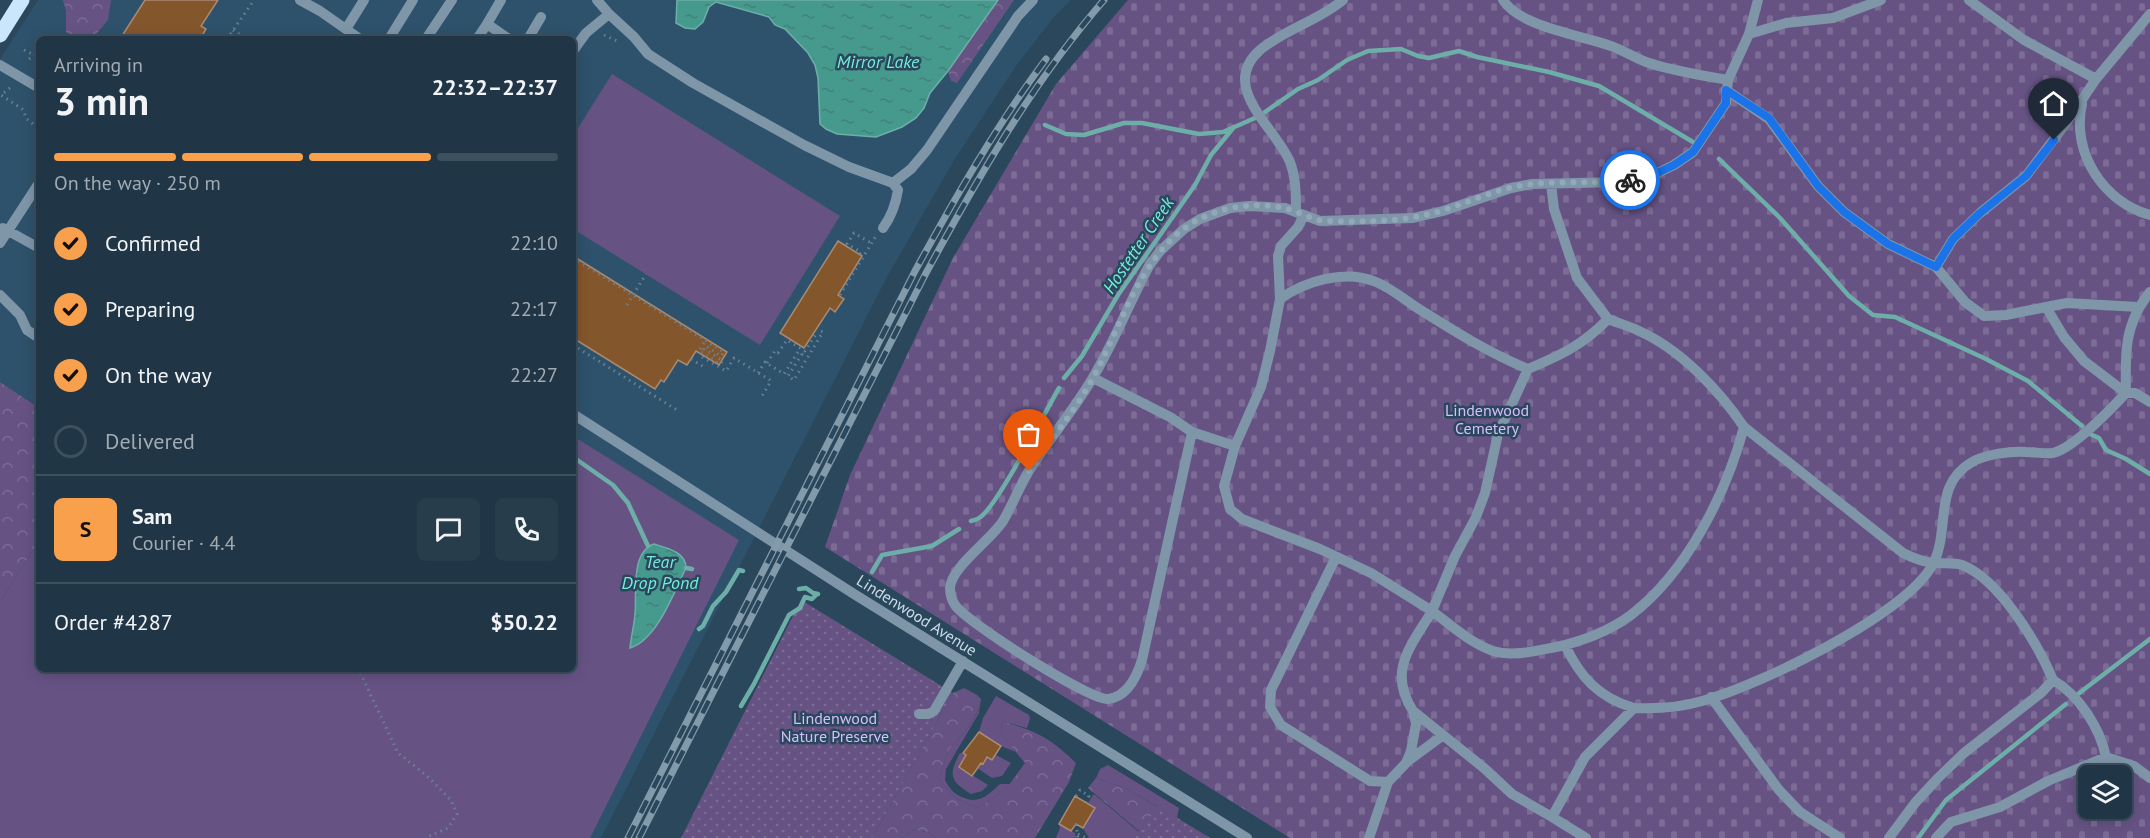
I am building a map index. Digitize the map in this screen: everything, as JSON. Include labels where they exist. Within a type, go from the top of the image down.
[{"type":"main road","points":[[0,34],[22,0]]},
{"type":"street","points":[[346,29],[364,0]]},
{"type":"street","points":[[391,36],[413,0]]},
{"type":"street","points":[[428,36],[452,0]]},
{"type":"street","points":[[479,36],[501,0]]},
{"type":"street","points":[[597,0],[648,54],[693,83],[804,145],[849,167],[893,183],[898,189],[897,196],[889,219],[883,228]]},
{"type":"street","points":[[893,183],[927,150],[1018,16],[1033,0]]},
{"type":"street","points":[[1343,0],[1325,13],[1270,42],[1258,52],[1247,72],[1246,93],[1290,162],[1300,214],[1298,227],[1281,246],[1278,256],[1280,299],[1261,387],[1235,446],[1224,486],[1230,509],[1242,519],[1336,556],[1371,573],[1432,611],[1475,642],[1494,651],[1524,652],[1566,645],[1609,628],[1629,617],[1648,601],[1700,534],[1730,474],[1744,427]]},
{"type":"street","points":[[1503,0],[1507,8],[1519,15],[1558,32],[1609,45],[1646,62],[1727,85],[1769,118],[1818,186],[1844,212],[1888,244],[1936,267],[1965,302],[1984,316],[2007,315],[2067,303],[2138,307]]},
{"type":"street","points":[[1192,432],[1142,660],[1137,676],[1122,693],[1110,699],[1104,699],[1083,691],[1038,664],[960,611],[950,595],[950,584],[957,571],[996,531],[1029,471],[1066,421],[1093,378],[1149,266],[1176,236],[1200,219],[1230,208],[1269,206],[1285,208],[1328,221],[1413,218],[1443,211],[1511,188],[1532,184],[1638,180],[1674,165],[1693,152],[1702,140],[1726,103],[1727,85],[1749,34],[1758,0]]},
{"type":"street","points":[[1749,34],[1786,23],[1833,18],[1881,0]]},
{"type":"street","points":[[1969,0],[2024,40],[2096,79]]},
{"type":"street","points":[[308,2],[356,36]]},
{"type":"street","points":[[1936,267],[1953,239],[1980,213],[2026,176],[2067,122],[2084,94],[2150,14]]},
{"type":"street","points":[[576,47],[586,33],[609,15]]},
{"type":"street","points":[[530,36],[541,17]]},
{"type":"street","points":[[487,24],[505,36]]},
{"type":"street","points":[[0,65],[36,86]]},
{"type":"street","points":[[2084,94],[2079,117],[2081,144],[2095,176],[2118,200],[2141,213],[2150,215]]},
{"type":"street","points":[[1551,184],[1554,209],[1577,278],[1608,319],[1641,331],[1687,364],[1715,389],[1744,427],[1903,553],[1918,560],[1959,564],[1995,590],[2012,608],[2046,662],[2053,680],[2068,690],[2082,708],[2103,740],[2106,757]]},
{"type":"street","points":[[0,243],[4,230],[36,191]]},
{"type":"street","points":[[4,230],[36,246]]},
{"type":"street","points":[[1280,299],[1292,290],[1332,277],[1346,276],[1375,281],[1461,335],[1503,359],[1528,369]]},
{"type":"street","points":[[1566,645],[1575,666],[1590,684],[1609,698],[1634,708],[1667,709],[1704,701],[1780,670],[1844,637],[1895,604],[1913,589],[1934,563],[1940,545],[1946,494],[1953,480],[1962,470],[1984,457],[2022,452],[2053,453],[2078,438],[2126,393],[2125,364],[2130,331],[2138,307],[2150,292]]},
{"type":"street","points":[[0,295],[20,315],[27,330],[36,336]]},
{"type":"street","points":[[2046,307],[2064,337],[2084,361],[2126,393],[2135,393],[2150,402]]},
{"type":"street","points":[[1406,763],[1411,751],[1416,724],[1413,711],[1402,688],[1400,676],[1402,664],[1432,611],[1455,556],[1476,517],[1485,493],[1498,434],[1528,369],[1590,337],[1608,319]]},
{"type":"street","points":[[1093,378],[1170,417],[1192,432],[1235,446]]},
{"type":"street","name":"Lindenwood Avenue","points":[[576,416],[1247,838]]},
{"type":"street","points":[[1336,556],[1271,690],[1270,707],[1281,725],[1370,781],[1388,782]]},
{"type":"street","points":[[919,714],[934,711],[963,661]]},
{"type":"street","points":[[1889,838],[1915,803],[1938,778],[1964,753],[2041,693],[2053,680]]},
{"type":"street","points":[[1711,697],[1779,790],[1800,812],[1840,838]]},
{"type":"street","points":[[1552,817],[1585,757],[1634,708]]},
{"type":"street","points":[[1413,711],[1524,803],[1586,838]]},
{"type":"street","points":[[1369,838],[1388,782],[1423,748],[1442,736]]},
{"type":"street","points":[[1936,838],[1951,822],[2001,807],[2048,781],[2106,757],[2134,766],[2150,778]]},
{"type":"path","points":[[229,36],[254,0]]},
{"type":"path","points":[[232,30],[242,36]]},
{"type":"path","points":[[24,50],[36,54]]},
{"type":"path","points":[[29,59],[36,55]]},
{"type":"path","points":[[10,88],[1,95],[22,109],[27,119],[36,126]]},
{"type":"path","points":[[840,295],[871,243],[854,233],[847,244],[861,252],[860,254]]},
{"type":"path","points":[[576,260],[723,352],[721,356],[706,346],[704,349],[723,361],[720,364],[703,355]]},
{"type":"path","points":[[627,305],[646,274]]},
{"type":"path","points":[[767,363],[784,374],[798,352],[802,354],[788,376],[794,380],[823,332],[817,329]]},
{"type":"path","points":[[758,373],[765,362],[767,363],[775,351],[778,353],[787,340],[805,351],[816,334],[814,333]]},
{"type":"path","points":[[705,341],[699,351],[726,372],[734,358],[771,381],[762,396]]},
{"type":"path","points":[[576,347],[678,410]]},
{"type":"path","points":[[698,363],[703,355]]},
{"type":"path","points":[[691,359],[704,367]]},
{"type":"path","points":[[360,672],[398,753],[427,776],[451,800],[457,814],[448,828],[425,838]]},
{"type":"path","points":[[1075,787],[1089,796],[1086,802]]},
{"type":"path","points":[[1076,796],[1080,790]]},
{"type":"path","points":[[1076,824],[1078,836],[1086,838]]},
{"type":"shaded area","points":[[38,0],[1071,0],[1053,18],[1016,66],[956,157],[887,277],[601,838],[0,838],[0,602],[36,546],[36,672],[576,672],[576,36],[36,36],[36,406],[0,382],[0,59]]},
{"type":"green space","points":[[63,0],[111,0],[108,20],[95,36],[72,36],[66,32],[66,11]]},
{"type":"green space","points":[[998,0],[1014,0],[957,83],[951,81],[948,71]]},
{"type":"green space","name":"Lindenwood Cemetery","points":[[1128,0],[2150,0],[2150,838],[1290,838],[825,547],[850,475],[953,258],[1056,84]]},
{"type":"green space","points":[[612,74],[840,216],[760,345],[576,231],[576,131]]},
{"type":"green space","points":[[0,382],[36,406],[36,546],[0,602]]},
{"type":"green space","points":[[576,438],[739,540],[590,838],[0,838],[0,602],[36,546],[36,672],[576,672]],"holes":[[[666,548],[677,553],[684,560],[686,568],[657,624],[631,639],[635,618],[636,586]]]},
{"type":"green space","name":"Lindenwood Nature Preserve","points":[[801,600],[953,693],[872,838],[681,838]]},
{"type":"green space","points":[[964,688],[977,695],[980,707],[969,727],[948,751],[939,780],[957,799],[978,808],[1006,789],[1025,763],[1001,734],[1002,721],[1042,736],[1076,763],[1069,782],[1035,838],[936,838],[928,832],[913,830],[902,838],[872,838],[953,693]]},
{"type":"green space","points":[[996,696],[1029,715],[1027,728],[1002,721],[1001,734],[1016,752],[1001,746],[979,732],[983,718]]},
{"type":"green space","points":[[980,709],[946,769],[945,780],[957,794],[973,800],[983,798],[1000,784],[1010,784],[978,808],[957,799],[939,780],[948,751],[969,727]]},
{"type":"green space","points":[[960,753],[966,755],[959,767],[988,785],[982,791],[971,794],[955,781],[953,772]]},
{"type":"green space","points":[[996,755],[1011,763],[1002,776],[992,778],[977,768],[987,757],[992,760]]},
{"type":"green space","points":[[1108,765],[1179,808],[1177,818],[1127,789],[1096,778],[1100,769]]},
{"type":"green space","points":[[1096,778],[1127,789],[1210,838],[1135,838],[1139,831],[1088,788]]},
{"type":"green space","points":[[1094,794],[1139,832],[1135,838],[1089,838],[1083,828],[1095,808],[1088,803]]},
{"type":"green space","points":[[1158,806],[1210,838],[1135,838]]},
{"type":"green space","points":[[1059,824],[1075,833],[1076,838],[1056,838],[1060,828]]},
{"type":"green space","points":[[913,830],[928,832],[936,838],[902,838]]},
{"type":"water","name":"Mirror Lake","points":[[677,0],[998,0],[930,93],[924,108],[916,118],[902,127],[876,137],[837,134],[820,124],[818,78],[815,65],[808,53],[785,29],[775,25],[769,17],[716,2],[709,7],[703,22],[695,29],[685,28],[676,23]]},
{"type":"water","name":"Tear Drop Pond","points":[[654,544],[679,554],[686,568],[656,626],[640,643],[630,648],[638,565],[646,549]]},
{"type":"building","points":[[145,0],[218,0],[201,26],[206,29],[202,36],[122,36]]},
{"type":"building","points":[[838,241],[862,256],[838,295],[844,299],[835,312],[830,308],[804,348],[780,333]]},
{"type":"building","points":[[576,258],[727,352],[719,365],[696,351],[687,365],[678,360],[664,382],[661,380],[655,389],[576,340]]},
{"type":"building","points":[[979,732],[1001,746],[992,760],[987,757],[972,776],[959,767],[966,755],[963,753]]},
{"type":"building","points":[[1075,796],[1095,808],[1083,828],[1076,824],[1071,831],[1059,824]]},
{"type":"waterway","points":[[1265,112],[1298,89],[1318,80],[1347,60],[1368,51],[1401,49],[1429,58],[1459,51],[1599,86],[1693,142]]},
{"type":"waterway","points":[[1045,125],[1066,134],[1084,135],[1124,123],[1142,123],[1199,134],[1223,132],[1255,118]]},
{"type":"waterway","name":"Hostetter Creek","points":[[1064,378],[1082,356],[1118,295],[1195,185],[1211,155],[1234,127]]},
{"type":"waterway","points":[[1719,159],[1780,218],[1849,296],[1873,315],[1895,317],[2028,381],[2082,426]]},
{"type":"waterway","name":"Hostetter Creek","points":[[971,521],[987,511],[997,497],[1059,388]]},
{"type":"waterway","points":[[2090,434],[2099,438],[2106,450],[2150,474]]},
{"type":"waterway","points":[[576,459],[613,485],[628,503],[648,546]]},
{"type":"waterway","name":"Hostetter Creek","points":[[872,572],[882,555],[932,546],[959,529]]},
{"type":"waterway","points":[[686,568],[692,569]]},
{"type":"waterway","name":"Hostetter Creek","points":[[699,629],[739,570],[743,571]]},
{"type":"waterway","name":"Hostetter Creek","points":[[799,589],[806,588],[818,594]]},
{"type":"waterway","points":[[741,706],[789,615],[800,608],[805,597],[812,599],[817,594]]},
{"type":"waterway","points":[[2078,694],[2150,639]]},
{"type":"waterway","points":[[1918,838],[1946,800],[2066,704]]},
{"type":"railway","points":[[639,838],[925,275],[1029,98],[1104,0]]},
{"type":"railway","points":[[628,838],[915,271],[977,163],[1010,110],[1046,59]]},
{"type":"way so far","points":[[1029,471],[1066,421],[1093,378],[1149,266],[1160,251],[1176,236],[1200,219],[1230,208],[1249,206],[1285,208],[1320,221],[1413,218],[1443,211],[1511,188],[1532,184],[1630,180]]},
{"type":"route","points":[[1630,180],[1649,177],[1674,165],[1693,152],[1726,103],[1726,90],[1769,118],[1818,186],[1844,212],[1888,244],[1936,267],[1953,239],[1980,213],[2026,176],[2054,140]]}]
